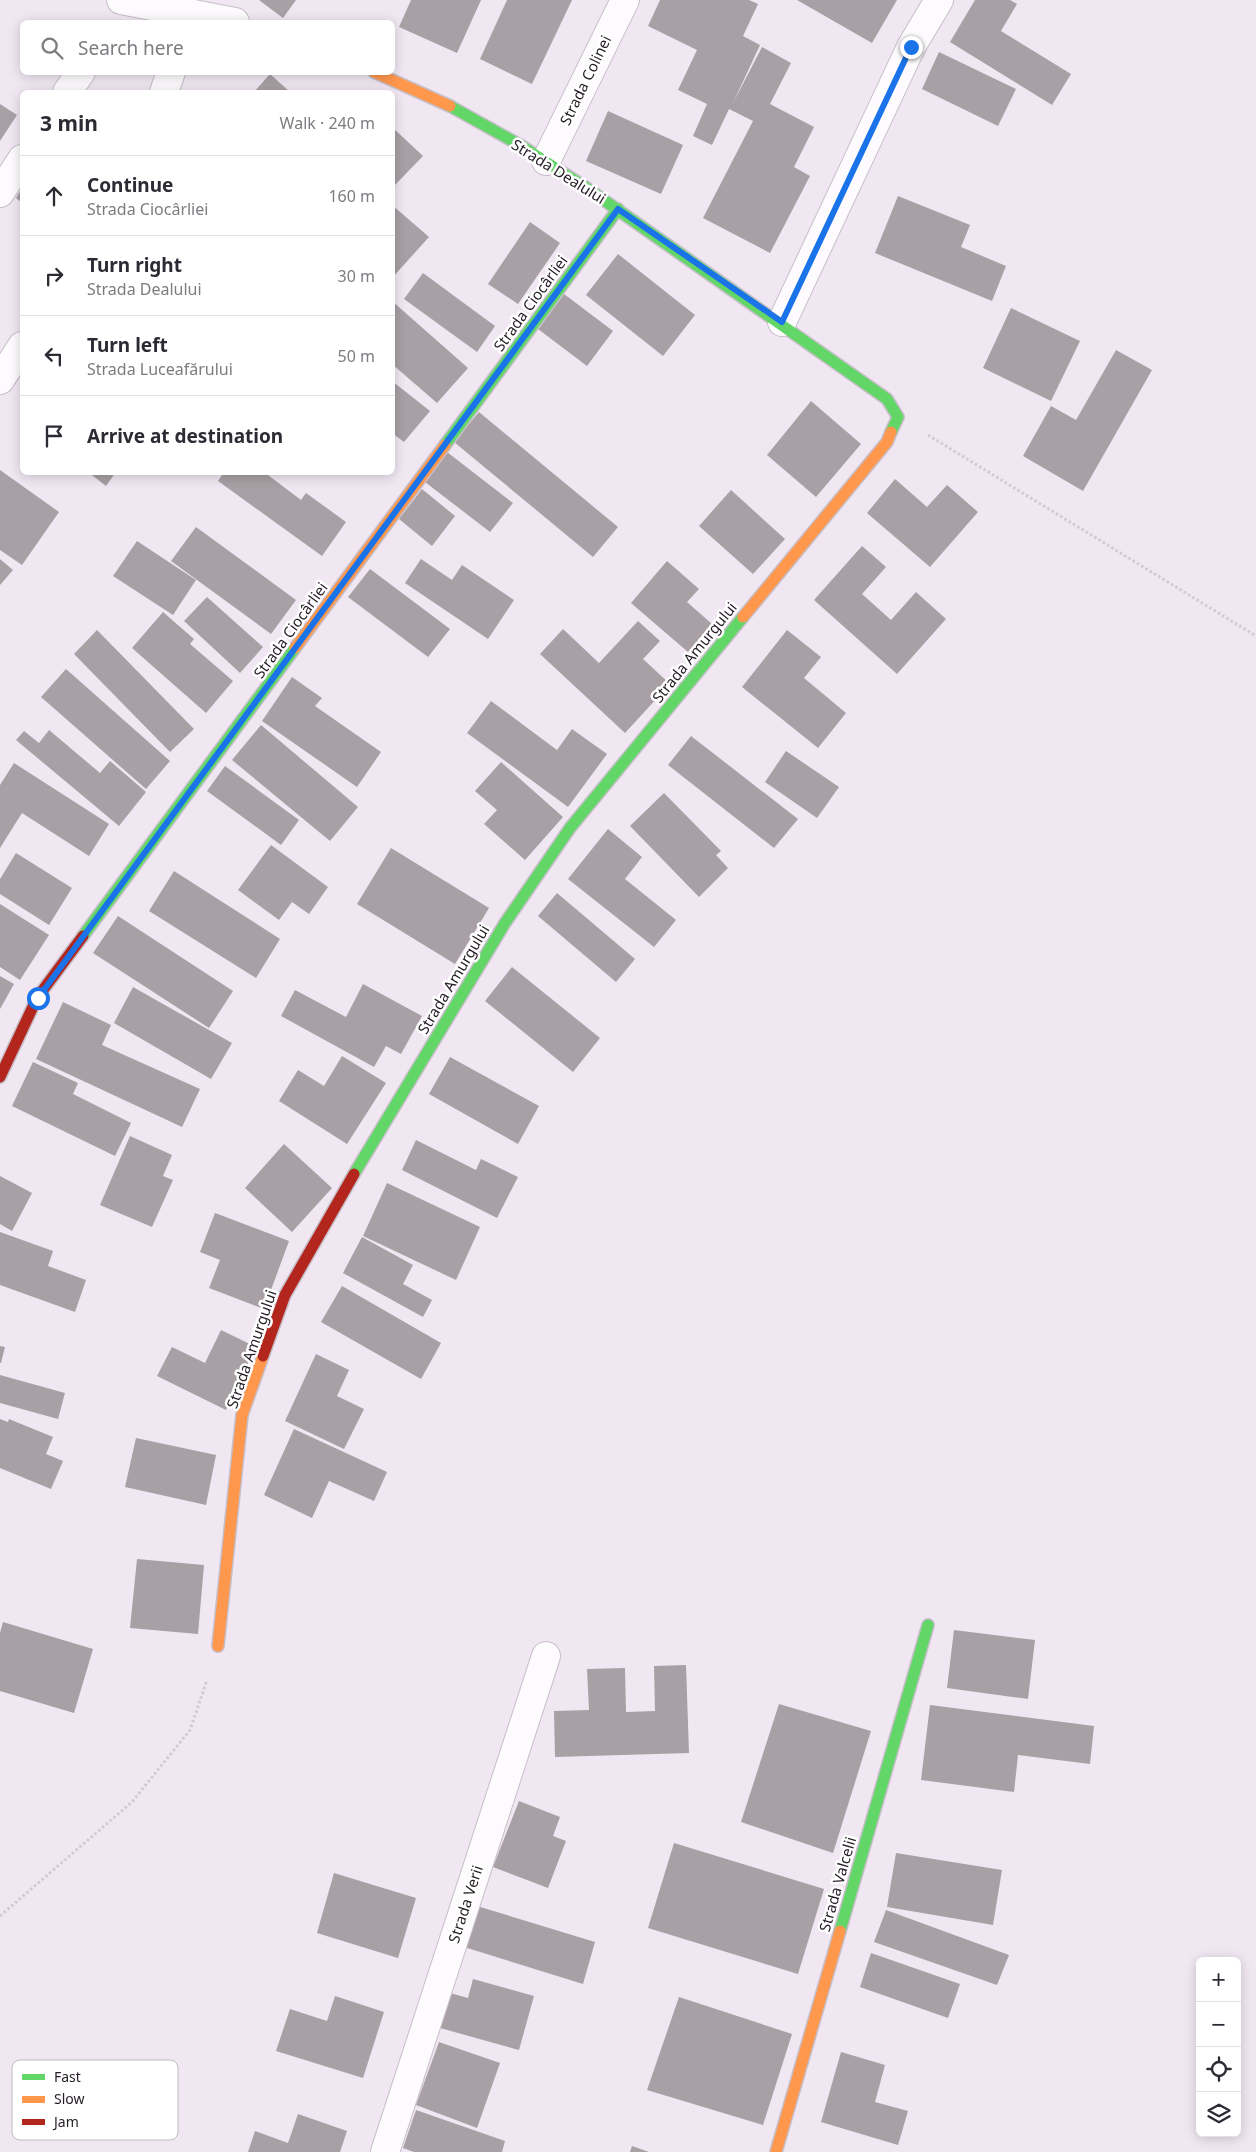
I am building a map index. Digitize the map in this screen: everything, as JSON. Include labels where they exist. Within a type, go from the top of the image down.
[{"type":"street","name":"Strada Colinei","points":[[546,161],[625,0]]},
{"type":"street","points":[[782,322],[911,47],[939,0]]},
{"type":"street","points":[[121,8],[191,12],[226,20]]},
{"type":"street","points":[[68,90],[79,75]]},
{"type":"street","points":[[165,90],[170,75]]},
{"type":"street","name":"Strada Dealului","points":[[381,75],[464,113],[546,161],[782,322],[887,399],[898,417]]},
{"type":"street","points":[[0,193],[20,162]]},
{"type":"street","name":"Strada Ciocârliei","points":[[0,1077],[38,998],[618,209]]},
{"type":"street","points":[[0,380],[20,349]]},
{"type":"street","name":"Strada Amurgului","points":[[218,1646],[242,1416],[285,1295],[358,1168],[505,923],[570,828],[887,442],[898,417]]},
{"type":"street","name":"Strada Valcelii","points":[[776,2152],[928,1625]]},
{"type":"street","name":"Strada Verii","points":[[385,2152],[546,1656]]},
{"type":"path","points":[[898,417],[1256,636]]},
{"type":"path","points":[[0,1916],[132,1802],[190,1730],[218,1646]]},
{"type":"building","points":[[259,0],[296,0],[283,18]]},
{"type":"building","points":[[411,0],[481,0],[457,53],[399,27]]},
{"type":"building","points":[[507,0],[572,0],[532,84],[480,59]]},
{"type":"building","points":[[660,0],[749,0],[758,4],[743,36],[760,45],[733,103],[762,47],[791,63],[770,104],[814,127],[794,167],[810,176],[770,253],[703,218],[753,121],[729,109],[712,145],[693,136],[707,104],[678,90],[697,50],[648,26]]},
{"type":"building","points":[[797,0],[897,0],[872,43]]},
{"type":"building","points":[[975,0],[1010,0],[1017,4],[1001,31],[1071,74],[1052,105],[950,42]]},
{"type":"building","points":[[939,52],[1016,89],[998,126],[922,89]]},
{"type":"building","points":[[271,75],[288,90],[256,90]]},
{"type":"building","points":[[0,104],[17,115],[0,141]]},
{"type":"building","points":[[608,111],[683,145],[661,194],[586,161]]},
{"type":"building","points":[[395,130],[423,156],[395,185]]},
{"type":"building","points":[[20,191],[20,201],[16,198]]},
{"type":"building","points":[[898,196],[970,225],[961,247],[1006,266],[992,301],[875,253]]},
{"type":"building","points":[[395,208],[429,237],[395,275]]},
{"type":"building","points":[[530,222],[560,243],[518,304],[488,284]]},
{"type":"building","points":[[618,254],[695,315],[663,356],[586,295]]},
{"type":"building","points":[[423,273],[495,326],[477,352],[404,299]]},
{"type":"building","points":[[564,294],[613,331],[587,366],[538,329]]},
{"type":"building","points":[[395,304],[468,368],[437,403],[395,367]]},
{"type":"building","points":[[1011,308],[1080,341],[1051,401],[983,368]]},
{"type":"building","points":[[1116,350],[1152,370],[1083,491],[1023,456],[1051,406],[1076,420]]},
{"type":"building","points":[[395,383],[430,411],[404,442],[395,435]]},
{"type":"building","points":[[811,401],[861,444],[816,497],[767,455]]},
{"type":"building","points":[[479,412],[618,527],[593,557],[454,442]]},
{"type":"building","points":[[447,452],[513,503],[490,532],[425,482]]},
{"type":"building","points":[[0,470],[59,512],[22,565],[0,550]]},
{"type":"building","points":[[92,475],[114,475],[106,486]]},
{"type":"building","points":[[222,475],[268,475],[301,500],[306,493],[346,522],[322,556],[218,481]]},
{"type":"building","points":[[895,479],[927,507],[947,485],[978,512],[930,567],[867,513]]},
{"type":"building","points":[[422,489],[455,516],[432,546],[399,519]]},
{"type":"building","points":[[731,490],[785,539],[753,574],[699,526]]},
{"type":"building","points":[[196,527],[296,600],[271,634],[171,561]]},
{"type":"building","points":[[137,541],[196,580],[173,615],[113,576]]},
{"type":"building","points":[[862,546],[886,567],[862,594],[891,620],[916,592],[946,619],[897,674],[814,600]]},
{"type":"building","points":[[0,559],[13,570],[0,585]]},
{"type":"building","points":[[421,559],[452,580],[462,565],[514,600],[488,639],[405,583]]},
{"type":"building","points":[[667,561],[699,589],[687,602],[712,624],[688,652],[631,603]]},
{"type":"building","points":[[370,569],[450,629],[428,657],[348,597]]},
{"type":"building","points":[[207,597],[263,647],[240,673],[184,621]]},
{"type":"building","points":[[163,612],[194,639],[190,644],[233,681],[206,713],[132,648]]},
{"type":"building","points":[[638,621],[660,641],[643,659],[670,684],[625,733],[540,654],[563,629],[599,663]]},
{"type":"building","points":[[97,630],[194,729],[170,752],[74,654]]},
{"type":"building","points":[[787,630],[821,657],[804,678],[846,713],[818,748],[742,687]]},
{"type":"building","points":[[66,669],[170,761],[146,789],[41,697]]},
{"type":"building","points":[[292,677],[322,698],[315,706],[381,752],[357,787],[262,721]]},
{"type":"building","points":[[491,701],[557,750],[572,729],[607,754],[568,807],[467,733]]},
{"type":"building","points":[[261,725],[358,807],[330,841],[232,760]]},
{"type":"building","points":[[49,730],[100,773],[110,761],[146,792],[119,826],[16,740],[24,731],[39,743]]},
{"type":"building","points":[[691,736],[798,819],[774,848],[668,765]]},
{"type":"building","points":[[786,751],[839,787],[817,818],[765,782]]},
{"type":"building","points":[[501,762],[563,817],[525,860],[484,824],[497,810],[475,791]]},
{"type":"building","points":[[14,763],[109,824],[89,856],[22,813],[0,848],[0,785]]},
{"type":"building","points":[[225,766],[299,820],[281,845],[207,791]]},
{"type":"building","points":[[664,793],[721,851],[716,855],[728,868],[699,897],[630,826]]},
{"type":"building","points":[[608,829],[642,857],[625,879],[676,920],[654,947],[568,879]]},
{"type":"building","points":[[271,845],[328,887],[309,914],[292,902],[279,920],[238,890]]},
{"type":"building","points":[[391,848],[489,908],[455,964],[357,904]]},
{"type":"building","points":[[16,853],[72,888],[49,925],[0,894],[0,879]]},
{"type":"building","points":[[174,871],[280,939],[256,978],[149,911]]},
{"type":"building","points":[[557,893],[635,959],[616,982],[538,916]]},
{"type":"building","points":[[0,904],[49,935],[20,980],[0,967]]},
{"type":"building","points":[[118,916],[233,991],[209,1028],[93,953]]},
{"type":"building","points":[[512,967],[600,1038],[573,1072],[485,1001]]},
{"type":"building","points":[[0,976],[14,984],[0,1009]]},
{"type":"building","points":[[363,984],[422,1016],[401,1054],[386,1046],[374,1067],[281,1016],[295,990],[346,1017]]},
{"type":"building","points":[[133,987],[232,1043],[211,1079],[114,1023]]},
{"type":"building","points":[[63,1002],[111,1025],[102,1045],[200,1089],[182,1127],[36,1059]]},
{"type":"building","points":[[342,1056],[386,1083],[347,1144],[279,1101],[298,1070],[324,1086]]},
{"type":"building","points":[[450,1057],[539,1106],[518,1144],[429,1094]]},
{"type":"building","points":[[33,1062],[78,1083],[73,1094],[131,1123],[115,1156],[12,1106]]},
{"type":"building","points":[[130,1136],[172,1155],[163,1176],[173,1180],[152,1227],[100,1205]]},
{"type":"building","points":[[416,1140],[476,1170],[481,1159],[518,1177],[497,1218],[402,1170]]},
{"type":"building","points":[[284,1144],[332,1188],[292,1232],[245,1188]]},
{"type":"building","points":[[0,1176],[32,1193],[12,1231],[0,1224]]},
{"type":"building","points":[[387,1183],[480,1227],[456,1280],[363,1236]]},
{"type":"building","points":[[215,1213],[289,1241],[264,1309],[209,1288],[220,1260],[200,1252]]},
{"type":"building","points":[[0,1232],[53,1251],[48,1266],[86,1280],[75,1312],[0,1285]]},
{"type":"building","points":[[362,1237],[413,1265],[403,1284],[432,1300],[423,1317],[343,1273]]},
{"type":"building","points":[[342,1286],[441,1343],[421,1379],[321,1322]]},
{"type":"building","points":[[221,1330],[256,1347],[226,1410],[157,1376],[172,1347],[205,1363]]},
{"type":"building","points":[[0,1346],[5,1347],[1,1363],[0,1363]]},
{"type":"building","points":[[316,1354],[349,1370],[337,1396],[364,1409],[344,1449],[285,1421]]},
{"type":"building","points":[[0,1375],[65,1393],[58,1419],[0,1403]]},
{"type":"building","points":[[0,1419],[8,1422],[9,1419],[53,1437],[46,1454],[63,1461],[51,1489],[0,1468]]},
{"type":"building","points":[[294,1429],[387,1472],[374,1501],[329,1481],[312,1518],[264,1495]]},
{"type":"building","points":[[136,1438],[216,1455],[206,1505],[125,1487]]},
{"type":"building","points":[[137,1559],[204,1565],[198,1634],[130,1628]]},
{"type":"building","points":[[3,1622],[93,1649],[74,1713],[0,1691],[0,1633]]},
{"type":"building","points":[[954,1630],[1035,1640],[1028,1699],[947,1688]]},
{"type":"building","points":[[686,1665],[689,1753],[555,1757],[554,1711],[589,1710],[587,1669],[625,1668],[626,1712],[655,1711],[654,1666]]},
{"type":"building","points":[[779,1704],[871,1731],[833,1853],[741,1822]]},
{"type":"building","points":[[930,1705],[1094,1726],[1090,1764],[1018,1755],[1014,1792],[921,1780]]},
{"type":"building","points":[[519,1801],[560,1817],[553,1836],[566,1841],[548,1888],[493,1867]]},
{"type":"building","points":[[674,1843],[824,1889],[798,1974],[648,1928]]},
{"type":"building","points":[[896,1853],[1002,1870],[993,1925],[887,1907]]},
{"type":"building","points":[[334,1873],[416,1898],[398,1958],[317,1933]]},
{"type":"building","points":[[477,1906],[595,1942],[583,1984],[464,1947]]},
{"type":"building","points":[[886,1910],[1009,1955],[997,1985],[874,1942]]},
{"type":"building","points":[[871,1953],[960,1984],[948,2018],[860,1987]]},
{"type":"building","points":[[473,1979],[534,1996],[519,2050],[440,2028],[450,1993],[468,1998]]},
{"type":"building","points":[[335,1996],[384,2012],[363,2078],[276,2051],[290,2009],[327,2021]]},
{"type":"building","points":[[679,1997],[792,2034],[763,2125],[647,2090]]},
{"type":"building","points":[[439,2042],[500,2063],[477,2128],[416,2105]]},
{"type":"building","points":[[841,2052],[885,2065],[875,2102],[908,2111],[898,2145],[821,2122]]},
{"type":"building","points":[[416,2110],[505,2141],[502,2152],[414,2152],[403,2148]]},
{"type":"building","points":[[298,2114],[347,2131],[340,2152],[248,2152],[255,2131],[288,2143]]},
{"type":"building","points":[[632,2146],[649,2152],[630,2152]]},
{"type":"traffic: fast","points":[[450,106],[520,145],[588,189],[887,399],[898,417],[891,432]]},
{"type":"traffic: fast","points":[[445,445],[618,209]]},
{"type":"traffic: fast","points":[[354,1174],[505,923],[570,828],[743,617]]},
{"type":"traffic: fast","points":[[83,936],[295,648]]},
{"type":"traffic: fast","points":[[840,1931],[928,1625]]},
{"type":"traffic: slow","points":[[381,75],[450,106]]},
{"type":"traffic: slow","points":[[743,617],[887,442],[891,432]]},
{"type":"traffic: slow","points":[[295,648],[445,445]]},
{"type":"traffic: slow","points":[[218,1646],[242,1415],[263,1356]]},
{"type":"traffic: slow","points":[[776,2152],[840,1931]]},
{"type":"traffic: jam","points":[[0,1077],[37,998],[83,936]]},
{"type":"traffic: jam","points":[[263,1356],[285,1295],[354,1174]]},
{"type":"route","points":[[38,998],[618,209],[782,322],[911,47]]}]
